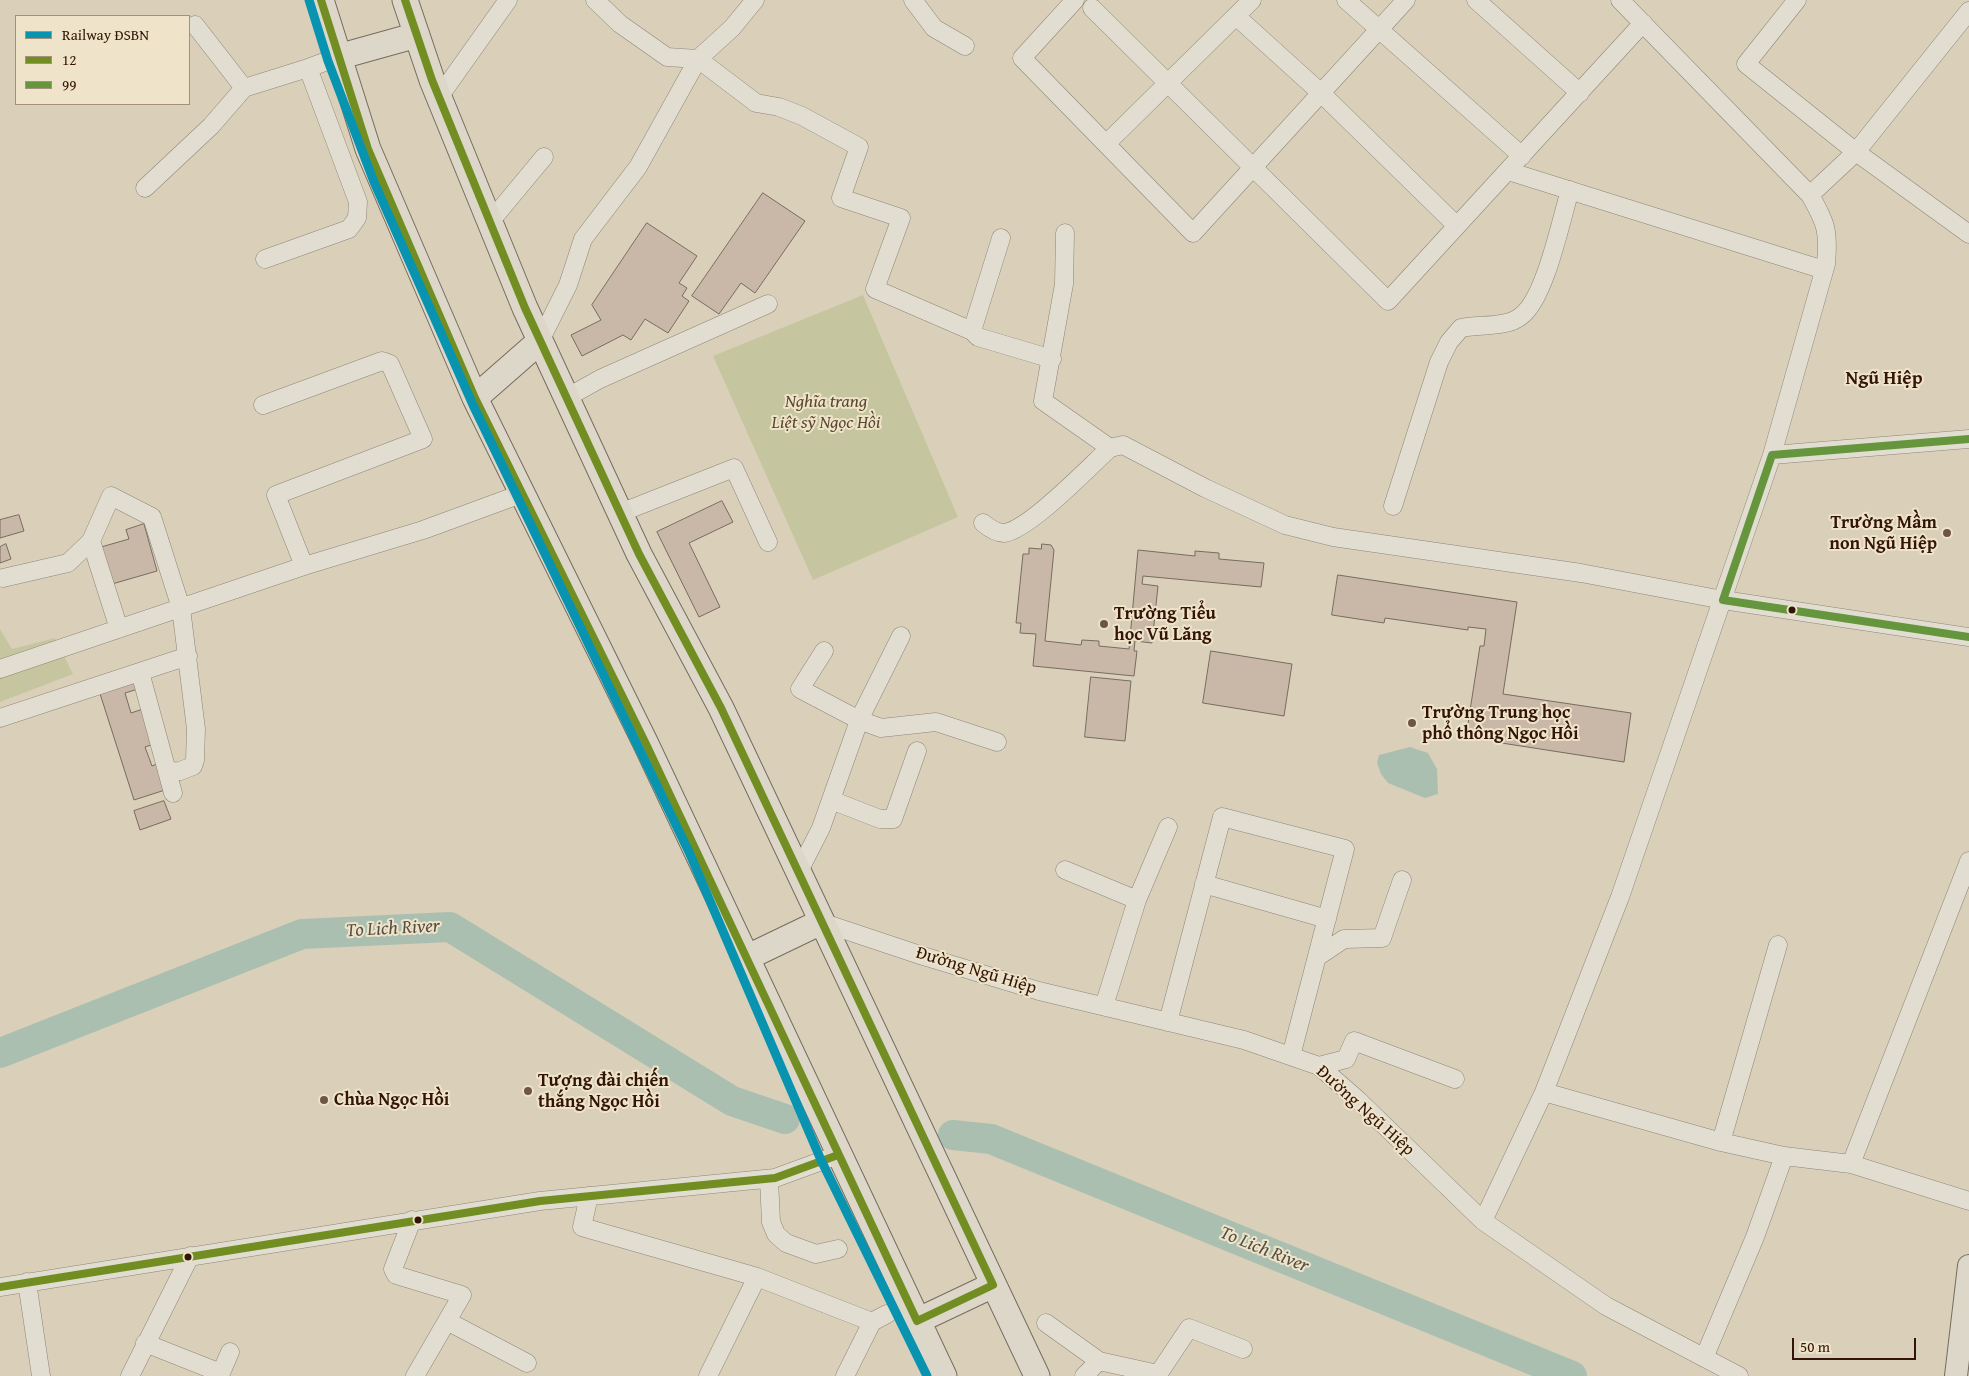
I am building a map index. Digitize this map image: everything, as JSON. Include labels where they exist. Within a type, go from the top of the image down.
[{"type":"highway","points":[[321,0],[368,149],[474,398],[646,744],[838,1155],[944,1376]]},
{"type":"highway","points":[[406,0],[439,97],[540,341],[566,398],[639,554],[721,708],[1037,1376]]},
{"type":"highway","points":[[338,58],[417,35]]},
{"type":"highway","points":[[474,398],[540,341]]},
{"type":"highway","points":[[746,958],[821,922]]},
{"type":"highway","points":[[917,1321],[993,1285]]},
{"type":"main road","points":[[1956,1376],[1969,1266]]},
{"type":"street","points":[[439,97],[508,0]]},
{"type":"street","points":[[595,0],[620,24],[667,58],[698,59],[756,103],[779,107],[802,116],[859,147],[841,198],[901,218],[876,289],[972,331],[978,337],[1052,359]]},
{"type":"street","points":[[540,341],[568,285],[583,239],[638,167],[698,59],[732,28],[755,0]]},
{"type":"street","points":[[913,0],[934,28],[965,46]]},
{"type":"street","points":[[1076,0],[1022,58],[1193,233],[1406,0]]},
{"type":"street","points":[[1106,144],[1237,17],[1252,0]]},
{"type":"street","points":[[1346,0],[1522,156]]},
{"type":"street","points":[[1476,0],[1580,93]]},
{"type":"street","points":[[1483,1221],[1544,1092],[1620,897],[1772,455],[1824,270],[1828,241],[1825,221],[1810,195],[1620,0]]},
{"type":"street","points":[[1797,0],[1746,64],[1856,152],[1969,234]]},
{"type":"street","points":[[1092,3],[1253,168],[1388,302],[1643,23]]},
{"type":"street","points":[[1810,195],[1856,152],[1969,11]]},
{"type":"street","points":[[1237,17],[1321,93],[1457,226]]},
{"type":"street","points":[[195,25],[244,88]]},
{"type":"street","points":[[145,188],[212,126],[244,88],[338,58]]},
{"type":"street","points":[[265,259],[349,229],[357,218],[358,202],[308,68]]},
{"type":"street","points":[[490,222],[544,157]]},
{"type":"street","points":[[1508,171],[1824,270]]},
{"type":"street","points":[[1393,506],[1439,362],[1449,342],[1461,328],[1513,320],[1521,317],[1532,304],[1544,279],[1570,190]]},
{"type":"street","points":[[1065,234],[1064,284],[1043,401],[1110,448]]},
{"type":"street","points":[[972,331],[1001,238]]},
{"type":"street","points":[[566,398],[600,379],[768,304]]},
{"type":"street","points":[[263,406],[382,361],[390,364],[424,440],[276,495],[304,566]]},
{"type":"street","points":[[1772,455],[1969,439]]},
{"type":"street","points":[[983,523],[991,530],[1002,533],[1013,530],[1034,516],[1110,448],[1123,445],[1205,488],[1294,528],[1333,537],[1581,573],[1722,600],[1969,637]]},
{"type":"street","points":[[620,513],[734,468],[768,542]]},
{"type":"street","points":[[0,670],[304,566],[423,530],[521,494]]},
{"type":"street","points":[[3,578],[68,563],[91,541],[110,496],[152,517],[181,608],[196,729],[196,760],[193,766],[167,772]]},
{"type":"street","points":[[91,541],[119,629]]},
{"type":"street","points":[[798,872],[821,828],[859,720],[901,636]]},
{"type":"street","points":[[824,651],[800,689],[859,720],[880,728],[936,722],[997,742]]},
{"type":"street","points":[[0,718],[188,656]]},
{"type":"street","points":[[140,672],[173,794]]},
{"type":"street","points":[[831,800],[880,819],[893,820],[918,751]]},
{"type":"street","points":[[1168,1022],[1222,817],[1346,849],[1291,1056]]},
{"type":"street","points":[[1104,1006],[1137,900],[1168,827]]},
{"type":"street","points":[[1851,1164],[1969,861]]},
{"type":"street","points":[[1065,870],[1137,900]]},
{"type":"street","points":[[1317,957],[1344,939],[1382,938],[1402,880]]},
{"type":"street","points":[[1204,884],[1327,919]]},
{"type":"street","name":"Đường Ngũ Hiệp","points":[[821,922],[932,959],[1039,991],[1244,1040],[1319,1066],[1358,1100],[1483,1221],[1606,1306],[1739,1376]]},
{"type":"street","points":[[1721,1142],[1778,945]]},
{"type":"street","points":[[1319,1066],[1346,1059],[1354,1041],[1455,1079]]},
{"type":"street","points":[[1544,1092],[1721,1142],[1784,1156],[1851,1164],[1969,1201]]},
{"type":"street","points":[[0,1287],[540,1201],[769,1179],[838,1155]]},
{"type":"street","points":[[1704,1358],[1755,1237],[1784,1156]]},
{"type":"street","points":[[769,1179],[771,1222],[776,1234],[786,1243],[816,1254],[838,1249]]},
{"type":"street","points":[[589,1196],[582,1227],[757,1277],[880,1318],[845,1376]]},
{"type":"street","points":[[412,1220],[393,1270],[396,1275],[462,1295],[415,1376]]},
{"type":"street","points":[[130,1376],[190,1256]]},
{"type":"street","points":[[708,1376],[757,1277]]},
{"type":"street","points":[[27,1282],[41,1376]]},
{"type":"street","points":[[447,1321],[527,1364]]},
{"type":"street","points":[[1046,1323],[1099,1361],[1157,1375],[1189,1328],[1243,1350]]},
{"type":"street","points":[[145,1343],[220,1373],[230,1352]]},
{"type":"street","points":[[1084,1376],[1099,1361]]},
{"type":"green space","name":"Nghĩa trang Liệt sỹ Ngọc Hồi","points":[[863,295],[958,517],[813,580],[713,356]]},
{"type":"green space","points":[[0,629],[12,649],[55,638],[73,674],[0,702]]},
{"type":"shaded area","points":[[1410,747],[1428,753],[1437,769],[1438,794],[1425,798],[1388,783],[1381,774],[1377,763],[1379,755]]},
{"type":"building","points":[[763,193],[805,221],[755,293],[741,283],[719,314],[692,296]]},
{"type":"building","points":[[647,223],[697,256],[679,283],[687,288],[682,296],[689,301],[668,333],[645,319],[631,340],[623,335],[582,356],[571,335],[601,320],[592,305]]},
{"type":"building","points":[[722,501],[733,522],[689,543],[720,607],[699,617],[657,532]]},
{"type":"building","points":[[19,515],[24,531],[0,538],[0,520]]},
{"type":"building","points":[[144,524],[157,571],[112,584],[101,547],[129,539],[126,530]]},
{"type":"building","points":[[6,544],[11,559],[0,563],[0,547]]},
{"type":"building","points":[[1042,544],[1051,545],[1054,550],[1045,641],[1081,645],[1082,640],[1099,641],[1099,646],[1129,649],[1138,550],[1195,556],[1195,551],[1219,553],[1219,559],[1264,563],[1261,587],[1143,576],[1142,584],[1158,586],[1152,643],[1135,641],[1134,651],[1137,651],[1134,676],[1033,666],[1036,634],[1020,633],[1021,623],[1016,623],[1023,554],[1029,554],[1029,548],[1041,549]]},
{"type":"building","points":[[1338,575],[1517,602],[1503,694],[1631,713],[1624,762],[1495,742],[1497,734],[1467,730],[1480,646],[1484,646],[1486,629],[1468,627],[1468,630],[1385,618],[1384,623],[1332,615]]},
{"type":"building","points":[[1211,651],[1292,664],[1284,716],[1203,703]]},
{"type":"building","points":[[130,667],[138,689],[125,693],[131,713],[143,709],[154,744],[145,747],[152,766],[157,764],[165,790],[134,800],[95,678]]},
{"type":"building","points":[[1091,677],[1131,681],[1125,741],[1085,737]]},
{"type":"building","points":[[164,801],[171,819],[140,830],[134,811]]},
{"type":"waterway","name":"To Lich River","points":[[0,1053],[302,934],[450,927],[732,1101],[785,1119]]},
{"type":"waterway","name":"To Lich River","points":[[953,1135],[991,1139],[1572,1376]]},
{"type":"rail line","name":"ĐSBN","points":[[309,0],[328,61],[374,182],[473,405],[689,852],[821,1160],[927,1376]]},
{"type":"transit line","name":"12","points":[[321,0],[368,149],[475,398],[646,744],[917,1321],[993,1285],[721,708],[639,554],[525,308],[432,80],[405,0]]},
{"type":"transit line","name":"99","points":[[1969,439],[1772,455],[1723,600],[1969,637]]},
{"type":"transit line","name":"12","points":[[0,1287],[540,1201],[775,1178],[838,1155]]},
{"type":"place","name":"Trường Mầm non Ngũ Hiệp","points":[[1947,533]]},
{"type":"place","name":"Trường Tiểu học Vũ Lăng","points":[[1104,624]]},
{"type":"place","name":"Trường Trung học phổ thông Ngọc Hồi","points":[[1412,723]]},
{"type":"place","name":"Tượng đài chiến thắng Ngọc Hồi","points":[[528,1091]]},
{"type":"place","name":"Chùa Ngọc Hồi","points":[[324,1100]]},
{"type":"district","name":"Ngũ Hiệp","points":[[1884,379]]}]
